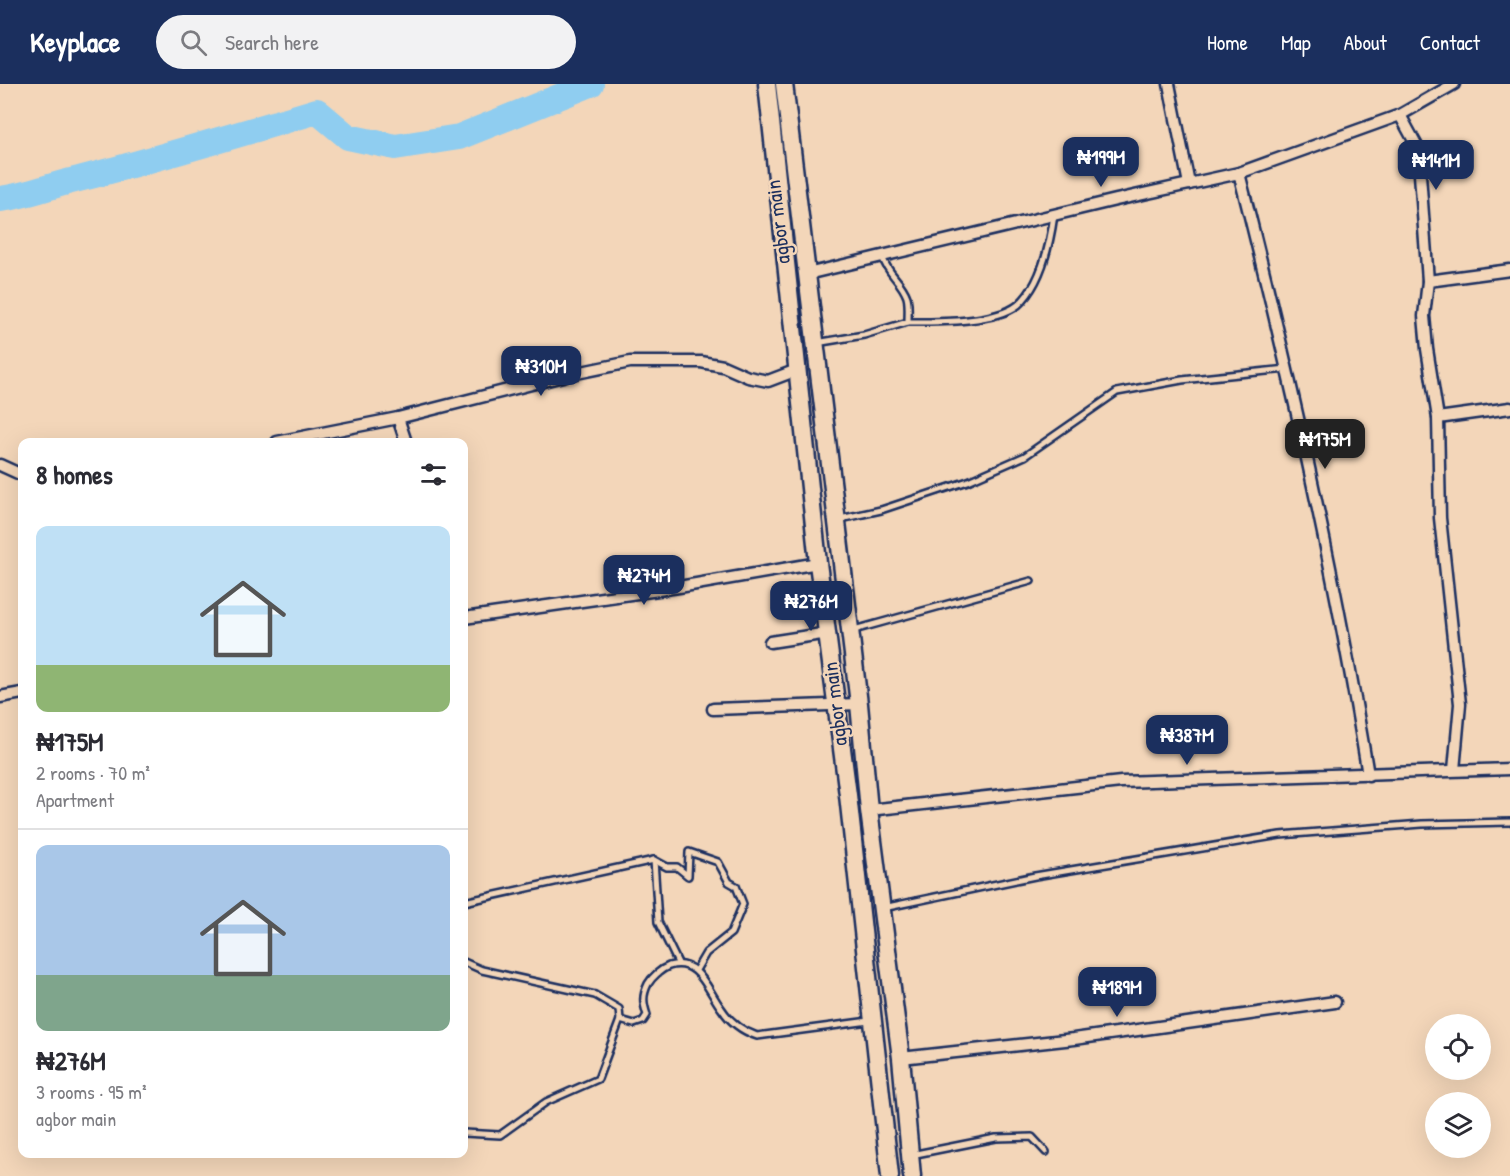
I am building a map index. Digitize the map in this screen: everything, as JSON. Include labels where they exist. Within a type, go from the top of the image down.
[{"type":"main road","name":"agbor main","points":[[767,84],[818,562],[874,1020],[890,1176]]},
{"type":"main road","name":"agbor main","points":[[784,84],[859,704],[869,810],[901,1058],[912,1176]]},
{"type":"street","points":[[1169,84],[1189,184]]},
{"type":"street","points":[[807,274],[1054,214],[1239,173],[1400,115],[1454,84]]},
{"type":"street","points":[[1400,115],[1418,148],[1428,281],[1424,316],[1426,350],[1438,418],[1440,518],[1460,704],[1454,770]]},
{"type":"street","points":[[1239,173],[1289,369],[1344,626],[1368,775]]},
{"type":"street","points":[[1428,281],[1510,270]]},
{"type":"street","points":[[297,438],[398,418],[567,375],[630,363],[701,362],[723,366],[756,379],[768,381],[797,370]]},
{"type":"street","points":[[1438,418],[1510,408]]},
{"type":"street","points":[[398,418],[405,438]]},
{"type":"street","points":[[0,465],[18,473]]},
{"type":"street","points":[[468,617],[680,586],[818,562]]},
{"type":"street","points":[[770,642],[828,633]]},
{"type":"street","points":[[0,697],[18,694]]},
{"type":"street","points":[[713,709],[859,704]]},
{"type":"street","points":[[869,810],[1121,782],[1510,769]]},
{"type":"street","points":[[901,1058],[1074,1039],[1335,1002]]},
{"type":"lane","points":[[815,343],[864,335],[908,321],[971,320],[1017,306],[1031,288],[1040,270],[1052,234],[1054,214]]},
{"type":"lane","points":[[882,256],[887,270],[900,283],[908,299],[908,321]]},
{"type":"lane","points":[[836,520],[881,510],[968,480],[1025,456],[1116,392],[1182,380],[1289,369]]},
{"type":"lane","points":[[849,632],[1030,581]]},
{"type":"lane","points":[[882,908],[1035,876],[1280,835],[1422,824],[1510,822]]},
{"type":"lane","points":[[468,901],[654,860],[667,867],[676,867],[688,876],[689,852],[718,862],[729,882],[740,892],[743,904],[731,933],[706,953],[696,970]]},
{"type":"lane","points":[[654,860],[658,922],[678,963]]},
{"type":"lane","points":[[620,1020],[634,1024],[643,1021],[646,1015],[642,999],[649,982],[665,967],[678,963],[696,970],[727,1015],[742,1031],[757,1036],[874,1020]]},
{"type":"lane","points":[[468,964],[483,970],[595,994],[619,1009],[620,1020],[598,1079],[546,1102],[500,1135],[468,1133]]},
{"type":"lane","points":[[910,1156],[1012,1137],[1032,1137],[1046,1152]]},
{"type":"waterway","points":[[0,199],[136,164],[317,111],[348,137],[395,147],[459,137],[591,84]]}]
